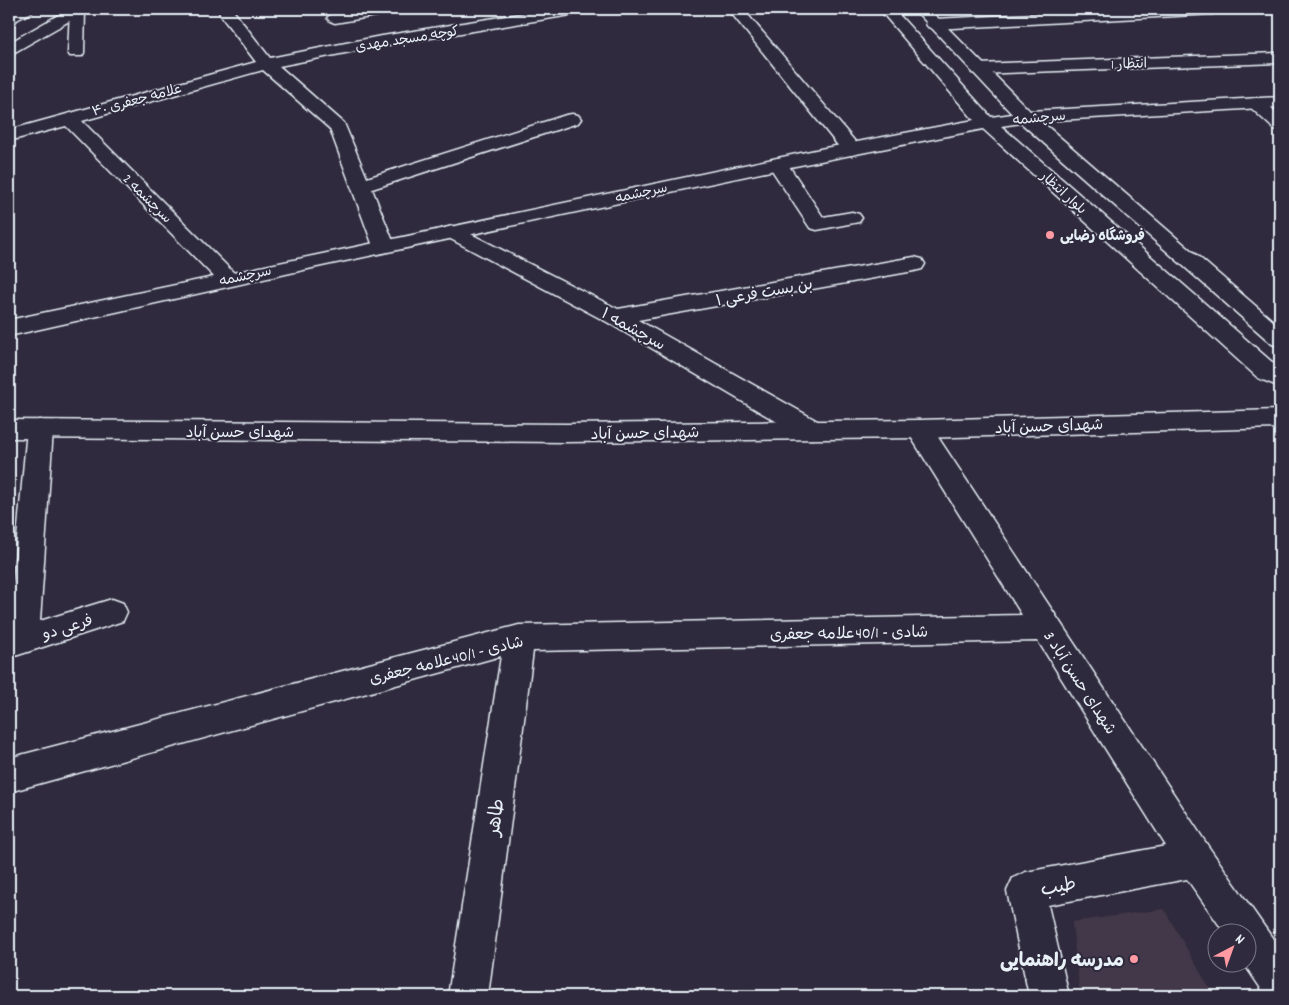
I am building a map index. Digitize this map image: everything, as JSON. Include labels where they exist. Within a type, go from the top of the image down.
[{"type":"street","points":[[9,19],[27,9]]},
{"type":"street","points":[[225,9],[229,17],[266,64],[338,127],[384,246]]},
{"type":"street","points":[[335,18],[388,9]]},
{"type":"street","name":"کوچه مسجد مهدی","points":[[266,64],[376,42],[577,9]]},
{"type":"street","points":[[735,9],[851,148]]},
{"type":"street","name":"بلوار انتظار","points":[[886,9],[987,123],[1267,372],[1280,379]]},
{"type":"street","name":"بلوار انتظار","points":[[921,9],[1025,117],[1280,339]]},
{"type":"street","points":[[934,24],[1213,9]]},
{"type":"street","points":[[9,49],[79,10]]},
{"type":"street","points":[[76,54],[79,10]]},
{"type":"street","name":"انتظار 1","points":[[978,69],[1280,58]]},
{"type":"street","name":"علامه جعفری ۴۰","points":[[9,136],[266,64]]},
{"type":"street","name":"سرچشمه","points":[[9,328],[228,278],[851,148],[987,123],[1025,117],[1280,102]]},
{"type":"street","points":[[1256,103],[1280,125]]},
{"type":"street","name":"سرچشمه 2","points":[[68,118],[228,278]]},
{"type":"street","points":[[361,186],[572,119]]},
{"type":"street","points":[[778,164],[817,224],[852,218]]},
{"type":"street","name":"سرچشمه ۱","points":[[452,232],[615,317],[812,430]]},
{"type":"street","name":"بن بست فرعی ۱","points":[[615,317],[914,264]]},
{"type":"street","name":"شهدای حسن آباد","points":[[9,428],[566,433],[919,429],[1280,419]]},
{"type":"street","points":[[16,642],[40,429]]},
{"type":"street","name":"شهدای حسن آباد 3","points":[[919,429],[1195,859],[1238,922]]},
{"type":"street","name":"فرعی دو","points":[[16,642],[112,612]]},
{"type":"street","name":"شادی - 40/1علامه جعفری","points":[[9,775],[519,638],[1046,628]]},
{"type":"street","name":"طاهر","points":[[468,996],[519,638]]},
{"type":"street","name":"طیب","points":[[1049,996],[1026,891],[1195,859]]},
{"type":"street","name":"شهدای حسن آباد 3","points":[[1256,947],[1280,982]]},
{"type":"shaded area","name":"مدرسه راهنمایی","points":[[1164,909],[1214,996],[1080,996],[1072,922]]},
{"type":"place","name":"فروشگاه رضایی","points":[[1050,235]]},
{"type":"place","name":"مدرسه راهنمایی","points":[[1134,959]]}]
